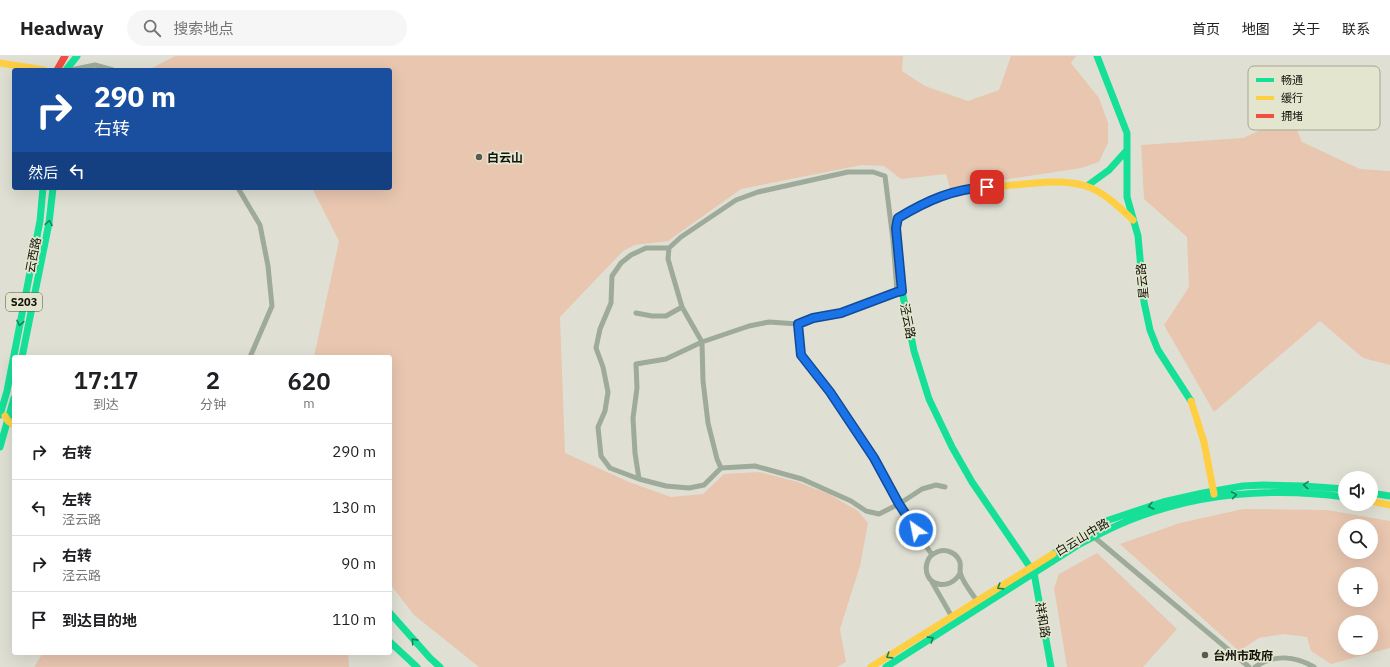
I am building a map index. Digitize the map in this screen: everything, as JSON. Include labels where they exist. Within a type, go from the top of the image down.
[{"type":"main road","points":[[58,68],[65,56]]},
{"type":"main road","points":[[68,68],[77,56]]},
{"type":"main road","name":"星云路","points":[[1097,56],[1127,133],[1127,197],[1138,236],[1144,302],[1150,330],[1158,350],[1191,402],[1204,442],[1214,494]]},
{"type":"main road","points":[[0,63],[31,68]]},
{"type":"main road","points":[[1087,186],[1111,169],[1127,150]]},
{"type":"main road","name":"泾云路","points":[[1033,570],[972,482],[952,447],[929,400],[914,351],[900,291],[896,228],[898,218],[917,207],[953,191],[1038,183],[1073,183],[1087,186],[1110,200],[1133,220]]},
{"type":"main road","name":"云西路","points":[[14,355],[40,222],[43,190]]},
{"type":"main road","name":"云西路","points":[[22,355],[49,223],[53,190]]},
{"type":"main road","name":"云西路","points":[[1,411],[12,363]]},
{"type":"main road","points":[[0,447],[11,423],[1,411],[12,407]]},
{"type":"main road","name":"白云山中路","points":[[886,667],[1106,521],[1140,509],[1263,485],[1304,485],[1338,488]]},
{"type":"main road","name":"白云山中路","points":[[871,667],[978,601],[1033,570],[1108,529],[1148,514],[1214,494],[1301,492],[1338,496]]},
{"type":"main road","points":[[1378,494],[1390,496]]},
{"type":"main road","points":[[1378,502],[1390,505]]},
{"type":"main road","name":"祥和路","points":[[1033,570],[1052,667]]},
{"type":"main road","points":[[392,615],[430,658],[440,667]]},
{"type":"main road","points":[[392,644],[417,667]]},
{"type":"street","points":[[81,68],[95,65],[106,68]]},
{"type":"street","points":[[639,479],[635,453],[633,418],[637,388],[636,364],[666,359],[702,342],[749,326],[769,322],[798,324],[813,318],[841,313],[900,291],[886,176],[873,172],[848,172],[795,183],[751,195],[736,200],[681,237],[669,248],[668,258],[682,307],[702,342],[708,423],[717,459],[722,468]]},
{"type":"street","points":[[239,190],[260,225],[268,266],[272,306],[251,355]]},
{"type":"street","points":[[669,248],[646,248],[631,255],[621,263],[612,276],[611,303],[600,329],[596,348],[603,367],[608,392],[605,412],[598,427],[601,456],[610,468],[639,479],[666,486],[689,488],[704,485],[722,468],[755,466],[802,478],[852,501],[866,511],[879,514],[899,504],[922,489],[936,485],[945,487]]},
{"type":"street","points":[[636,313],[652,316],[666,316],[682,307]]},
{"type":"street","points":[[798,324],[801,355],[830,392],[874,458],[899,504],[932,555]]},
{"type":"street","points":[[1094,537],[1249,667]]},
{"type":"street","points":[[932,581],[942,585],[948,585],[957,578],[961,568],[960,562],[953,553],[942,551],[932,555],[926,565],[926,571],[952,617]]},
{"type":"street","points":[[960,573],[978,601]]},
{"type":"street","points":[[1256,667],[1269,660],[1288,658],[1302,661],[1314,667]]},
{"type":"shaded area","points":[[175,56],[903,56],[902,71],[925,86],[968,101],[999,90],[1011,56],[1076,56],[1071,63],[1099,98],[1108,123],[1108,143],[1099,162],[1081,168],[950,188],[946,174],[901,179],[884,166],[862,165],[741,189],[668,241],[635,245],[623,251],[560,317],[565,453],[629,482],[671,497],[703,494],[724,474],[759,472],[798,482],[829,494],[858,511],[868,523],[860,566],[840,629],[846,662],[837,667],[479,667],[414,615],[392,587],[392,355],[314,355],[339,241],[313,190],[392,190],[392,68],[152,68]]},
{"type":"shaded area","points":[[1261,130],[1297,130],[1302,142],[1360,169],[1390,171],[1390,365],[1363,358],[1320,321],[1214,412],[1164,325],[1189,287],[1187,237],[1144,199],[1141,145],[1243,138]]},
{"type":"shaded area","points":[[1243,509],[1327,510],[1390,521],[1390,648],[1378,651],[1378,615],[1338,615],[1338,655],[1364,655],[1331,664],[1311,651],[1307,637],[1283,634],[1259,638],[1239,651],[1120,544],[1180,523]]},
{"type":"shaded area","points":[[1097,553],[1177,629],[1143,667],[1067,667],[1054,588],[1059,574]]},
{"type":"shaded area","points":[[42,655],[348,655],[349,667],[34,667]]},
{"type":"traffic: fast","points":[[68,68],[77,56]]},
{"type":"traffic: fast","points":[[1097,56],[1127,133],[1127,197],[1138,236],[1144,302],[1150,330],[1158,350],[1191,401]]},
{"type":"traffic: fast","points":[[1087,186],[1109,170],[1127,150]]},
{"type":"traffic: fast","points":[[14,355],[40,221],[43,190]]},
{"type":"traffic: fast","points":[[22,355],[49,223],[53,190]]},
{"type":"traffic: fast","points":[[951,192],[898,218],[896,228],[902,291],[914,351],[929,399],[952,447],[972,482],[1034,573],[1051,667]]},
{"type":"traffic: fast","points":[[0,415],[12,365]]},
{"type":"traffic: fast","points":[[0,447],[12,405]]},
{"type":"traffic: fast","points":[[1053,554],[1106,521],[1163,502],[1243,486],[1304,486],[1338,488]]},
{"type":"traffic: fast","points":[[886,667],[1078,545],[1130,520],[1156,511],[1209,498],[1263,493],[1318,494],[1338,496]]},
{"type":"traffic: fast","points":[[1378,494],[1390,496]]},
{"type":"traffic: fast","points":[[392,615],[430,658],[440,667]]},
{"type":"traffic: fast","points":[[392,644],[417,667]]},
{"type":"traffic: slow","points":[[0,63],[31,68]]},
{"type":"traffic: slow","points":[[951,192],[970,188],[1044,182],[1066,182],[1086,186],[1099,192],[1111,200],[1133,220]]},
{"type":"traffic: slow","points":[[1191,401],[1204,442],[1214,494]]},
{"type":"traffic: slow","points":[[5,416],[12,424]]},
{"type":"traffic: slow","points":[[1378,502],[1390,505]]},
{"type":"traffic: slow","points":[[871,667],[1053,554]]},
{"type":"traffic: jam","points":[[58,68],[65,56]]},
{"type":"place","name":"白云山","points":[[479,157]]},
{"type":"place","name":"台州市政府","points":[[1205,655]]},
{"type":"route","points":[[916,530],[899,504],[874,458],[830,392],[801,355],[798,324],[813,318],[841,313],[902,291],[896,228],[898,218],[917,207],[953,191],[987,187]]}]
